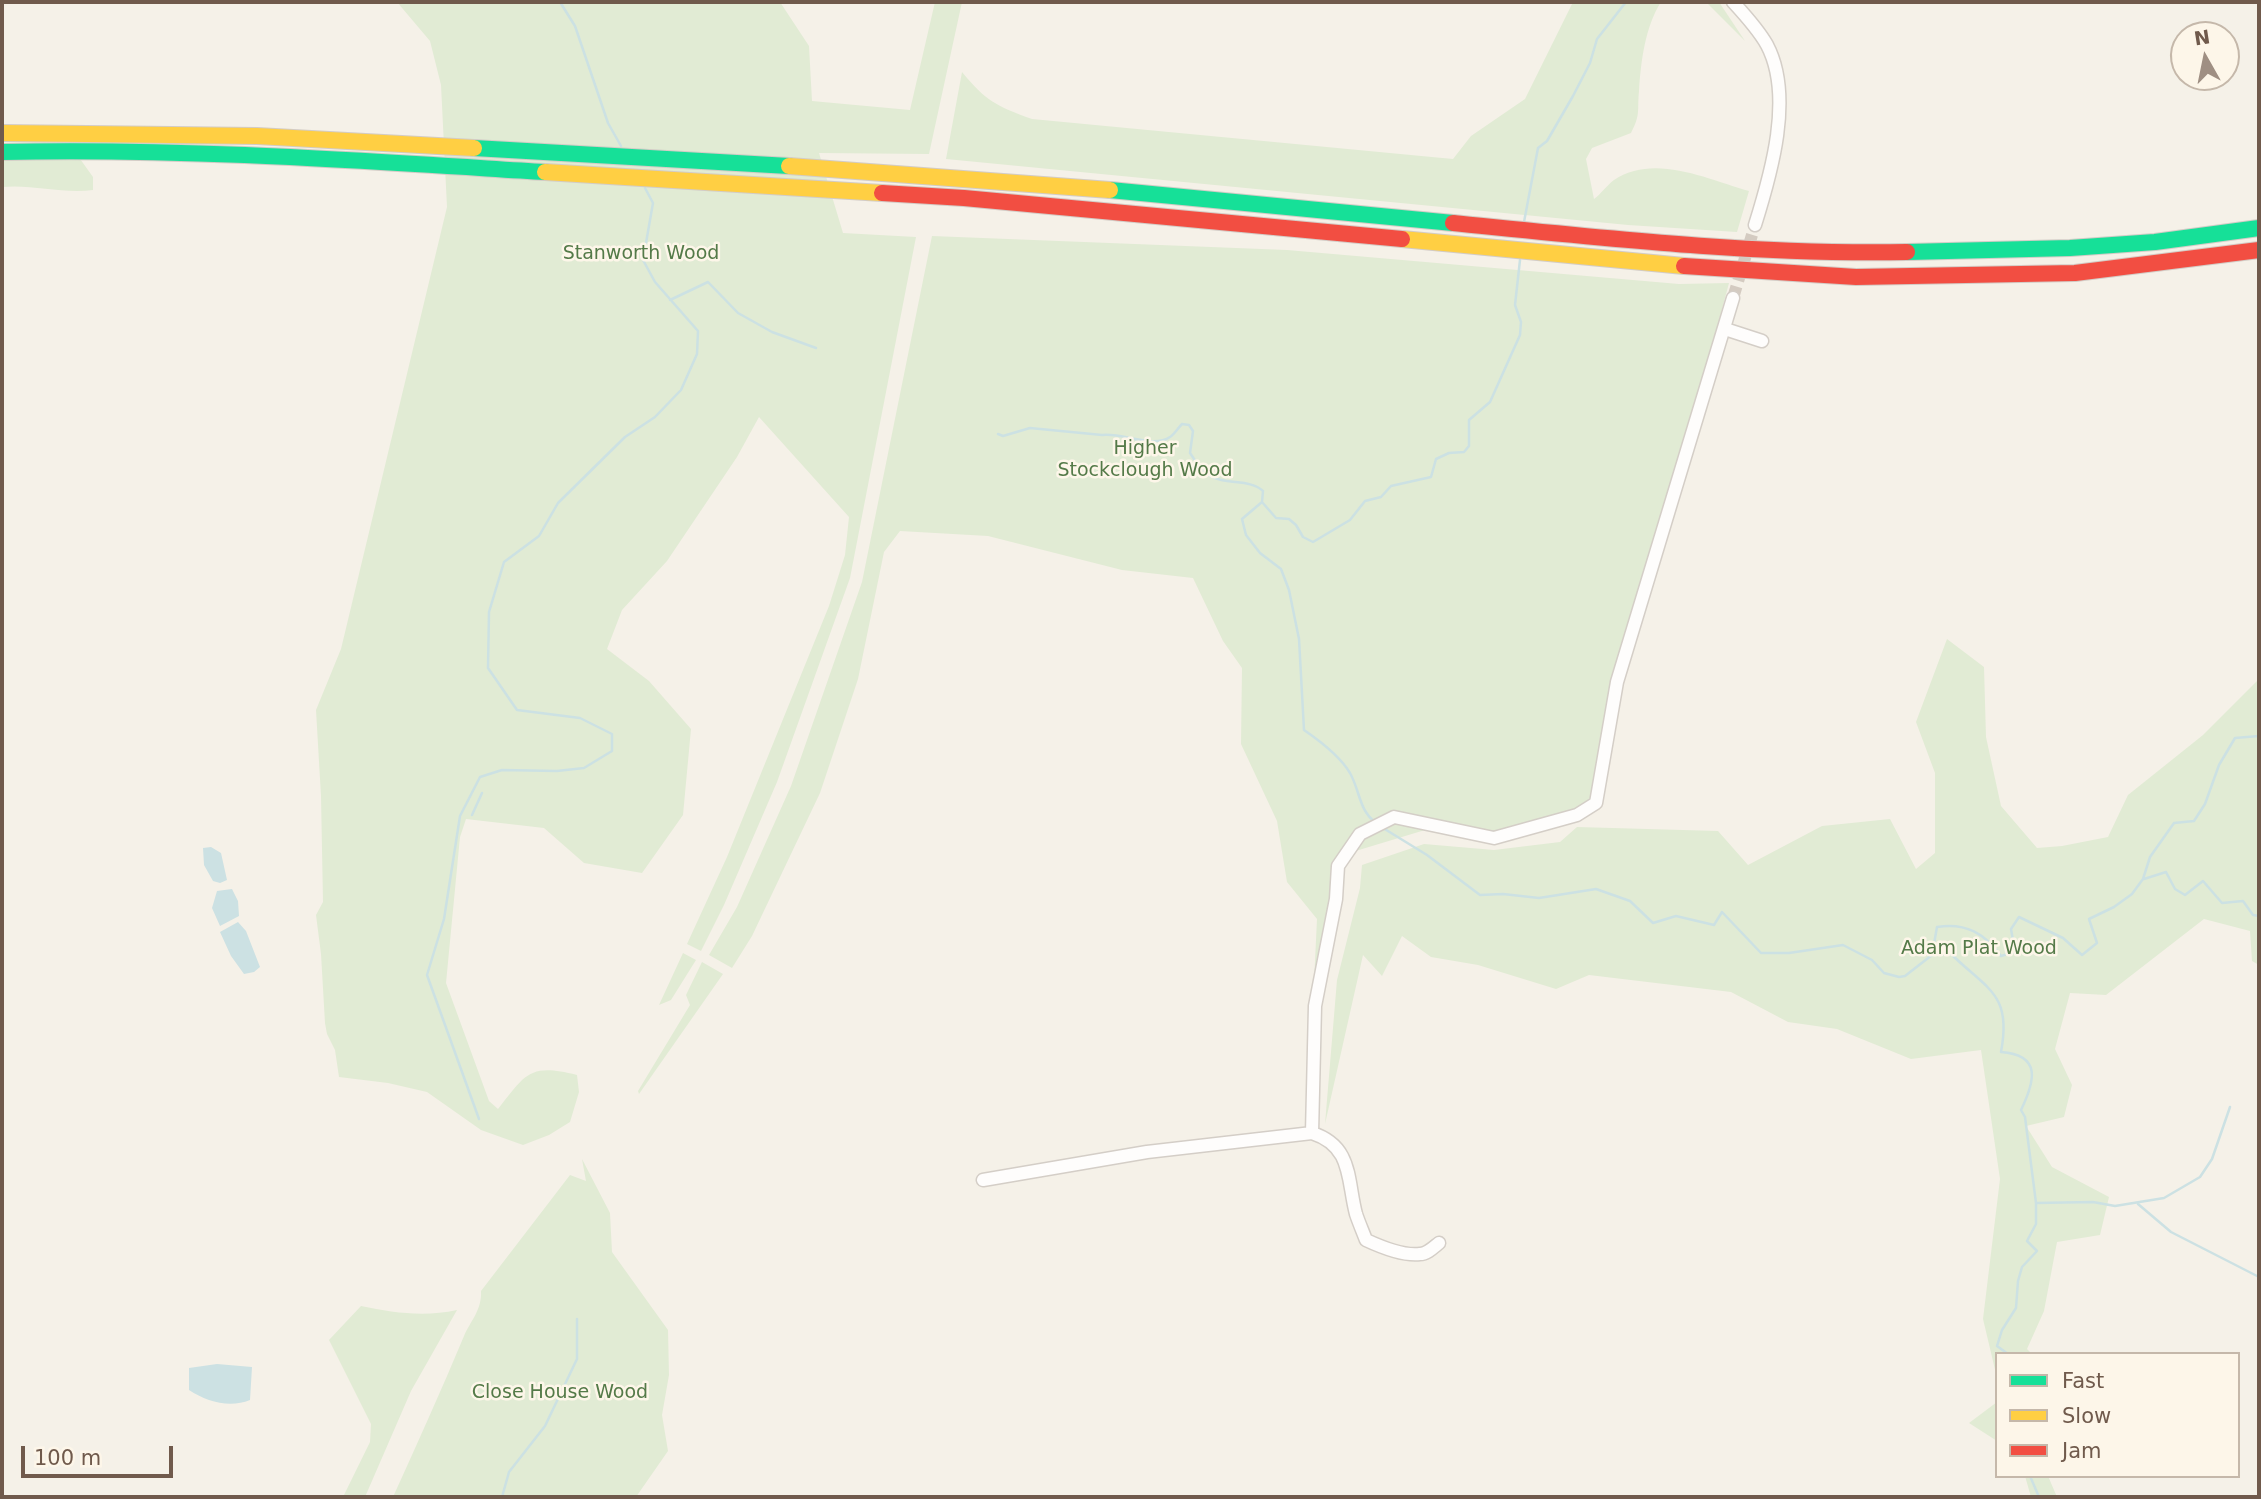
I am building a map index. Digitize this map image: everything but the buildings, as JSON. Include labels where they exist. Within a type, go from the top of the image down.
[{"type":"highway","points":[[2,134],[244,135],[838,169],[1066,186],[1626,240],[1780,251],[1857,253],[2070,248],[2155,242],[2259,228]]},
{"type":"highway","points":[[2,152],[101,150],[263,155],[1059,205],[1780,273],[1884,276],[2075,273],[2259,250]]},
{"type":"street","points":[[1733,2],[1766,44],[1778,79],[1772,161],[1755,225]]},
{"type":"street","points":[[1312,1133],[1315,1006],[1336,900],[1338,866],[1360,834],[1394,817],[1494,838],[1577,815],[1596,803],[1617,682],[1733,298]]},
{"type":"street","points":[[1725,329],[1762,341]]},
{"type":"street","points":[[983,1180],[1147,1152],[1312,1133],[1333,1144],[1346,1162],[1356,1213],[1366,1240],[1382,1247],[1418,1255],[1424,1254],[1439,1243]]},
{"type":"green space","name":"Stanworth Wood","points":[[397,2],[780,2],[809,46],[812,101],[910,110],[935,2],[962,2],[929,154],[819,153],[843,233],[916,237],[850,578],[777,782],[724,905],[701,951],[687,944],[727,857],[829,606],[845,555],[849,517],[759,417],[737,457],[667,561],[622,610],[607,649],[649,681],[691,729],[683,815],[642,873],[584,863],[544,828],[466,819],[460,837],[446,983],[489,1101],[498,1109],[515,1087],[530,1074],[538,1071],[577,1075],[579,1092],[570,1122],[549,1135],[523,1145],[481,1130],[427,1092],[388,1083],[339,1077],[335,1050],[325,1023],[316,915],[323,902],[316,710],[341,649],[447,207],[441,85],[430,41]]},
{"type":"green space","points":[[1573,2],[1661,2],[1651,22],[1645,45],[1634,127],[1631,133],[1592,148],[1586,159],[1594,199],[1614,180],[1630,172],[1663,168],[1681,171],[1749,191],[1737,232],[1628,225],[946,159],[962,72],[992,102],[1032,119],[1453,159],[1471,136],[1525,99]]},
{"type":"green space","points":[[1706,2],[1719,2],[1745,41]]},
{"type":"green space","points":[[78,156],[93,177],[93,190],[2,187],[2,157]]},
{"type":"green space","name":"Higher Stockclough Wood","points":[[932,236],[1287,250],[1679,284],[1729,283],[1591,797],[1564,816],[1492,834],[1425,830],[1349,853],[1336,877],[1308,1109],[1317,919],[1287,882],[1277,821],[1241,744],[1242,668],[1223,641],[1193,578],[1122,570],[988,536],[900,531],[884,552],[858,679],[820,793],[752,936],[732,968],[709,955],[737,907],[791,786],[862,582]]},
{"type":"green space","name":"Adam Plat Wood","points":[[1947,639],[1984,667],[1986,737],[2001,806],[2037,848],[2062,846],[2108,837],[2128,795],[2203,735],[2259,679],[2259,965],[2252,961],[2250,931],[2204,919],[2106,995],[2070,993],[2055,1049],[2072,1085],[2064,1117],[2026,1126],[2052,1167],[2109,1197],[2100,1235],[2057,1242],[2044,1311],[2027,1349],[2030,1352],[1995,1352],[1995,1370],[1983,1319],[2000,1179],[1981,1050],[1911,1059],[1837,1029],[1788,1022],[1731,992],[1589,975],[1556,989],[1478,965],[1431,957],[1402,936],[1382,976],[1363,955],[1325,1124],[1337,980],[1360,888],[1362,865],[1424,844],[1494,850],[1560,842],[1577,827],[1718,831],[1748,865],[1822,826],[1890,819],[1916,869],[1935,853],[1935,773],[1916,722]]},
{"type":"green space","points":[[683,953],[696,960],[671,1000],[659,1005]]},
{"type":"green space","points":[[702,962],[723,974],[639,1094],[638,1091],[690,1005],[686,995]]},
{"type":"green space","name":"Close House Wood","points":[[582,1159],[610,1213],[612,1252],[668,1330],[669,1375],[662,1415],[668,1451],[636,1497],[393,1497],[478,1309],[481,1291],[570,1175],[586,1181]]},
{"type":"green space","points":[[361,1306],[409,1313],[457,1310],[411,1391],[365,1497],[343,1497],[370,1442],[371,1424],[329,1340]]},
{"type":"green space","points":[[1995,1404],[1995,1440],[1969,1423]]},
{"type":"green space","points":[[2026,1478],[2049,1478],[2057,1497],[2031,1497]]},
{"type":"shaded area","points":[[211,847],[221,853],[227,880],[220,883],[213,881],[204,865],[203,848]]},
{"type":"shaded area","points":[[232,889],[238,901],[239,916],[220,926],[212,908],[217,891]]},
{"type":"shaded area","points":[[238,922],[246,931],[260,967],[254,972],[244,974],[231,956],[220,932]]},
{"type":"shaded area","points":[[217,1364],[252,1367],[250,1400],[235,1404],[219,1402],[203,1398],[189,1390],[189,1368]]},
{"type":"waterway","points":[[560,2],[575,26],[608,123],[621,146]]},
{"type":"waterway","points":[[1524,222],[1538,148],[1547,141],[1573,96],[1590,63],[1597,39],[1626,2]]},
{"type":"waterway","points":[[479,1119],[427,975],[444,919],[460,816],[480,777],[502,770],[557,771],[584,768],[612,751],[612,734],[580,718],[517,710],[488,668],[489,612],[504,562],[539,536],[558,503],[625,437],[655,417],[681,390],[697,354],[698,331],[655,282],[643,260],[653,203],[645,188]]},
{"type":"waterway","points":[[998,434],[1003,436],[1030,428],[1155,441],[1170,437],[1182,424],[1189,425],[1193,431],[1190,453],[1203,471],[1215,478],[1257,487],[1263,491],[1262,502],[1276,518],[1289,519],[1303,537],[1313,542],[1350,520],[1365,501],[1381,497],[1391,486],[1431,477],[1436,459],[1449,453],[1464,452],[1469,446],[1469,420],[1490,402],[1520,335],[1521,322],[1515,305],[1520,260]]},
{"type":"waterway","points":[[670,300],[708,282],[738,313],[772,332],[816,348]]},
{"type":"waterway","points":[[1262,502],[1242,519],[1246,535],[1260,553],[1281,569],[1289,590],[1299,639],[1304,730],[1329,749],[1346,767],[1366,812],[1375,822]]},
{"type":"waterway","points":[[1932,955],[1937,927],[1947,926],[1974,931],[1988,941],[2001,956],[2015,952],[2011,929],[2019,917],[2063,938],[2082,955],[2097,943],[2089,919],[2114,907],[2132,894],[2143,879],[2150,857],[2174,823],[2194,821],[2205,804],[2219,765],[2235,738],[2259,736]]},
{"type":"waterway","points":[[472,815],[482,793]]},
{"type":"waterway","points":[[1383,828],[1427,855],[1480,895],[1503,894],[1539,898],[1596,889],[1630,901],[1653,923],[1676,916],[1714,925],[1722,912],[1761,953],[1789,953],[1843,945],[1872,960],[1884,973],[1899,977],[1905,976],[1932,955]]},
{"type":"waterway","points":[[2144,879],[2166,872],[2175,889],[2185,895],[2203,881],[2222,903],[2243,901],[2253,915],[2259,916]]},
{"type":"waterway","points":[[1932,955],[1951,954],[1994,995],[2003,1017],[2001,1052],[2023,1058],[2032,1071],[2030,1089],[2021,1110],[2025,1117],[2036,1203],[2036,1224],[2027,1241],[2037,1251],[2022,1267],[2016,1308],[2002,1330],[1997,1346],[2005,1352]]},
{"type":"waterway","points":[[2036,1203],[2093,1202],[2115,1206],[2164,1198],[2200,1177],[2212,1159],[2230,1107]]},
{"type":"waterway","points":[[2138,1204],[2171,1232],[2259,1277]]},
{"type":"waterway","points":[[502,1497],[509,1472],[545,1426],[577,1359],[577,1319]]},
{"type":"waterway","points":[[2031,1478],[2039,1497]]},
{"type":"tunnel","points":[[1733,298],[1755,225]]},
{"type":"traffic: fast","points":[[474,148],[789,166]]},
{"type":"traffic: fast","points":[[2,152],[206,154],[545,172]]},
{"type":"traffic: fast","points":[[1110,190],[1453,223]]},
{"type":"traffic: fast","points":[[1907,252],[2070,248],[2155,242],[2259,228]]},
{"type":"traffic: slow","points":[[2,133],[257,136],[474,148]]},
{"type":"traffic: slow","points":[[789,166],[1110,190]]},
{"type":"traffic: slow","points":[[545,172],[882,193]]},
{"type":"traffic: slow","points":[[1402,239],[1684,266]]},
{"type":"traffic: jam","points":[[882,193],[964,198],[1402,239]]},
{"type":"traffic: jam","points":[[1453,223],[1737,248],[1907,252]]},
{"type":"traffic: jam","points":[[1684,266],[1856,277],[2075,273],[2259,250]]}]
